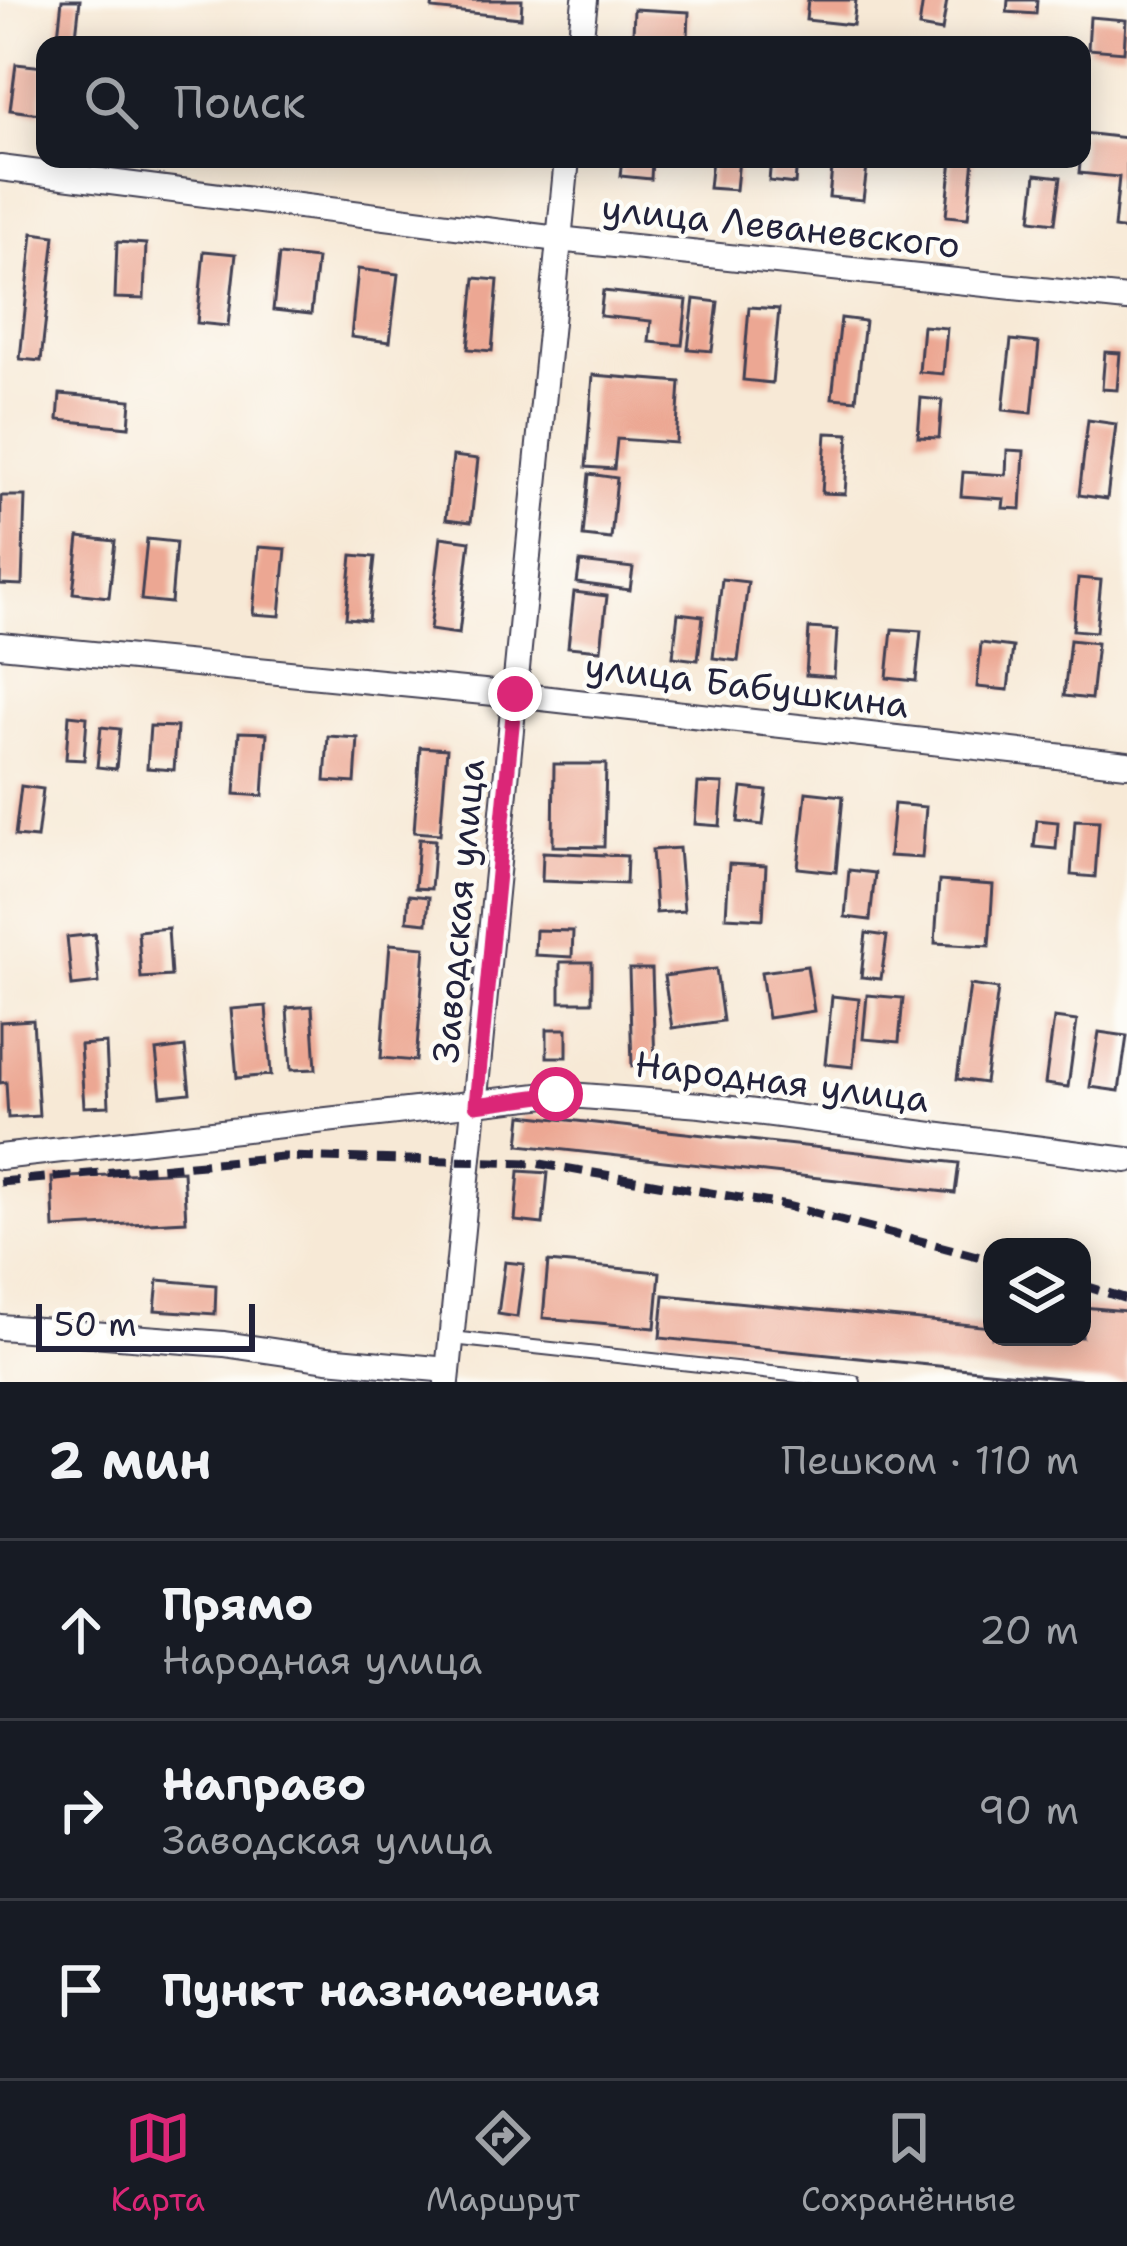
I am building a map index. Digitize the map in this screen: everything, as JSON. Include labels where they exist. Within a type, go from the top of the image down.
[{"type":"street","points":[[581,36],[585,0]]},
{"type":"street","name":"улица Леваневского","points":[[0,168],[558,239],[1127,299]]},
{"type":"street","name":"Заводская улица","points":[[448,1376],[566,168]]},
{"type":"street","name":"улица Бабушкина","points":[[0,645],[515,694],[1127,764]]},
{"type":"street","name":"Народная улица","points":[[0,1156],[556,1094],[701,1105],[1127,1160]]},
{"type":"street","points":[[0,1327],[224,1344],[448,1376]]},
{"type":"lane","points":[[452,1338],[854,1382]]},
{"type":"building","points":[[62,0],[80,0],[76,36],[58,36]]},
{"type":"building","points":[[433,0],[522,0],[521,18],[432,9]]},
{"type":"building","points":[[808,0],[856,0],[853,25],[806,20]]},
{"type":"building","points":[[923,0],[947,0],[942,31],[919,27]]},
{"type":"building","points":[[1008,0],[1037,0],[1036,14],[1007,12]]},
{"type":"building","points":[[634,9],[689,12],[688,36],[633,35]]},
{"type":"building","points":[[1090,17],[1126,20],[1124,52],[1091,49]]},
{"type":"building","points":[[16,64],[36,66],[36,113],[10,110]]},
{"type":"building","points":[[1091,134],[1127,138],[1127,230],[1114,228],[1119,177],[1079,173],[1080,168],[1091,168]]},
{"type":"building","points":[[621,168],[652,168],[651,179],[620,176]]},
{"type":"building","points":[[711,168],[738,168],[736,190],[709,188]]},
{"type":"building","points":[[770,168],[796,168],[795,184],[769,181]]},
{"type":"building","points":[[832,168],[867,168],[863,200],[829,197]]},
{"type":"building","points":[[951,168],[973,168],[968,218],[946,216]]},
{"type":"building","points":[[1036,174],[1061,177],[1055,223],[1031,220]]},
{"type":"building","points":[[33,233],[55,236],[41,361],[20,359]]},
{"type":"building","points":[[117,242],[146,244],[144,299],[115,298]]},
{"type":"building","points":[[204,251],[236,254],[228,326],[197,323]]},
{"type":"building","points":[[279,255],[317,259],[311,314],[273,310]]},
{"type":"building","points":[[358,269],[398,274],[390,342],[351,337]]},
{"type":"building","points":[[475,278],[498,280],[492,351],[468,349]]},
{"type":"building","points":[[603,291],[687,300],[682,345],[649,342],[651,321],[600,316]]},
{"type":"building","points":[[694,299],[718,302],[712,351],[688,349]]},
{"type":"building","points":[[749,307],[779,309],[772,383],[743,380]]},
{"type":"building","points":[[841,318],[865,321],[856,400],[832,398]]},
{"type":"building","points":[[923,326],[947,328],[943,374],[919,372]]},
{"type":"building","points":[[1011,340],[1039,343],[1032,413],[1003,410]]},
{"type":"building","points":[[1105,352],[1120,353],[1117,390],[1102,389]]},
{"type":"building","points":[[593,375],[680,382],[676,443],[617,439],[614,469],[586,467]]},
{"type":"building","points":[[60,394],[131,400],[129,427],[58,420]]},
{"type":"building","points":[[921,398],[942,400],[939,438],[918,437]]},
{"type":"building","points":[[1088,420],[1116,424],[1107,499],[1079,495]]},
{"type":"building","points":[[826,433],[849,434],[845,494],[822,493]]},
{"type":"building","points":[[1007,450],[1024,451],[1021,509],[1003,508],[1004,499],[961,496],[963,472],[1006,475]]},
{"type":"building","points":[[453,456],[478,459],[471,522],[446,519]]},
{"type":"building","points":[[589,474],[617,478],[611,539],[583,536]]},
{"type":"building","points":[[1,496],[25,496],[22,585],[0,584]]},
{"type":"building","points":[[79,537],[115,541],[109,597],[73,593]]},
{"type":"building","points":[[441,537],[470,541],[459,634],[430,630]]},
{"type":"building","points":[[147,539],[176,542],[171,603],[141,600]]},
{"type":"building","points":[[259,547],[286,549],[280,616],[253,614]]},
{"type":"building","points":[[352,555],[375,557],[368,620],[346,618]]},
{"type":"building","points":[[580,562],[633,568],[630,590],[577,583]]},
{"type":"building","points":[[1078,578],[1101,580],[1096,632],[1073,630]]},
{"type":"building","points":[[722,579],[748,582],[738,661],[713,658]]},
{"type":"building","points":[[574,592],[607,596],[601,650],[568,647]]},
{"type":"building","points":[[678,613],[703,616],[698,660],[673,657]]},
{"type":"building","points":[[809,628],[837,630],[834,677],[806,675]]},
{"type":"building","points":[[892,629],[921,631],[916,681],[887,678]]},
{"type":"building","points":[[1070,640],[1097,643],[1091,699],[1064,696]]},
{"type":"building","points":[[981,643],[1013,647],[1008,690],[977,687]]},
{"type":"building","points":[[69,715],[87,717],[84,760],[66,759]]},
{"type":"building","points":[[150,726],[177,727],[174,770],[147,768]]},
{"type":"building","points":[[101,727],[120,729],[116,769],[97,767]]},
{"type":"building","points":[[239,732],[267,733],[263,796],[235,794]]},
{"type":"building","points":[[328,736],[358,738],[355,783],[325,781]]},
{"type":"building","points":[[420,747],[447,749],[440,834],[414,832]]},
{"type":"building","points":[[554,764],[606,764],[604,847],[553,846]]},
{"type":"building","points":[[698,783],[723,784],[720,826],[695,824]]},
{"type":"building","points":[[21,786],[43,789],[37,838],[15,836]]},
{"type":"building","points":[[742,788],[767,791],[763,825],[738,822]]},
{"type":"building","points":[[806,792],[843,796],[836,872],[798,868]]},
{"type":"building","points":[[894,804],[926,807],[922,858],[889,856]]},
{"type":"building","points":[[1037,820],[1058,822],[1056,849],[1034,847]]},
{"type":"building","points":[[1075,820],[1099,821],[1095,877],[1071,875]]},
{"type":"building","points":[[419,839],[435,840],[431,889],[415,888]]},
{"type":"building","points":[[679,848],[684,911],[656,913],[652,850]]},
{"type":"building","points":[[543,852],[627,856],[626,884],[542,881]]},
{"type":"building","points":[[729,864],[766,866],[763,919],[726,917]]},
{"type":"building","points":[[849,870],[875,873],[870,920],[845,917]]},
{"type":"building","points":[[939,881],[993,885],[989,946],[935,943]]},
{"type":"building","points":[[409,895],[429,897],[427,923],[407,921]]},
{"type":"building","points":[[168,928],[171,976],[141,978],[138,931]]},
{"type":"building","points":[[536,930],[573,931],[572,957],[535,955]]},
{"type":"building","points":[[866,933],[887,936],[881,979],[861,977]]},
{"type":"building","points":[[95,934],[99,983],[72,986],[67,937]]},
{"type":"building","points":[[390,944],[425,947],[416,1061],[381,1058]]},
{"type":"building","points":[[560,962],[592,962],[592,1002],[560,1002]]},
{"type":"building","points":[[807,966],[814,1011],[768,1018],[761,972]]},
{"type":"building","points":[[629,969],[652,969],[655,1065],[632,1066]]},
{"type":"building","points":[[716,969],[723,1021],[672,1028],[664,976]]},
{"type":"building","points":[[970,985],[998,989],[985,1083],[957,1079]]},
{"type":"building","points":[[867,995],[903,998],[899,1042],[863,1039]]},
{"type":"building","points":[[832,996],[859,999],[853,1067],[825,1064]]},
{"type":"building","points":[[266,1006],[271,1075],[237,1078],[231,1009]]},
{"type":"building","points":[[312,1006],[316,1069],[291,1070],[287,1008]]},
{"type":"building","points":[[1054,1018],[1077,1021],[1068,1087],[1045,1084]]},
{"type":"building","points":[[33,1020],[39,1116],[8,1118],[6,1082],[0,1083],[0,1022]]},
{"type":"building","points":[[547,1029],[567,1029],[567,1057],[547,1057]]},
{"type":"building","points":[[1099,1032],[1127,1036],[1119,1091],[1090,1087]]},
{"type":"building","points":[[106,1043],[109,1106],[84,1107],[80,1045]]},
{"type":"building","points":[[185,1047],[190,1093],[161,1096],[156,1051]]},
{"type":"building","points":[[522,1115],[959,1163],[955,1193],[519,1145]]},
{"type":"building","points":[[183,1171],[186,1221],[54,1228],[52,1178]]},
{"type":"building","points":[[519,1171],[548,1173],[543,1224],[515,1221]]},
{"type":"building","points":[[505,1262],[524,1264],[517,1317],[498,1314]]},
{"type":"building","points":[[548,1262],[660,1272],[655,1328],[543,1318]]},
{"type":"building","points":[[158,1280],[216,1285],[215,1314],[155,1310]]},
{"type":"building","points":[[664,1295],[983,1326],[983,1346],[1091,1346],[1091,1308],[1127,1311],[1127,1382],[1099,1382],[660,1338]]},
{"type":"railway","points":[[0,1182],[282,1157],[535,1163],[787,1206],[983,1258]]},
{"type":"railway","points":[[1091,1288],[1127,1299]]},
{"type":"route","points":[[515,694],[476,1105],[556,1094]]}]
